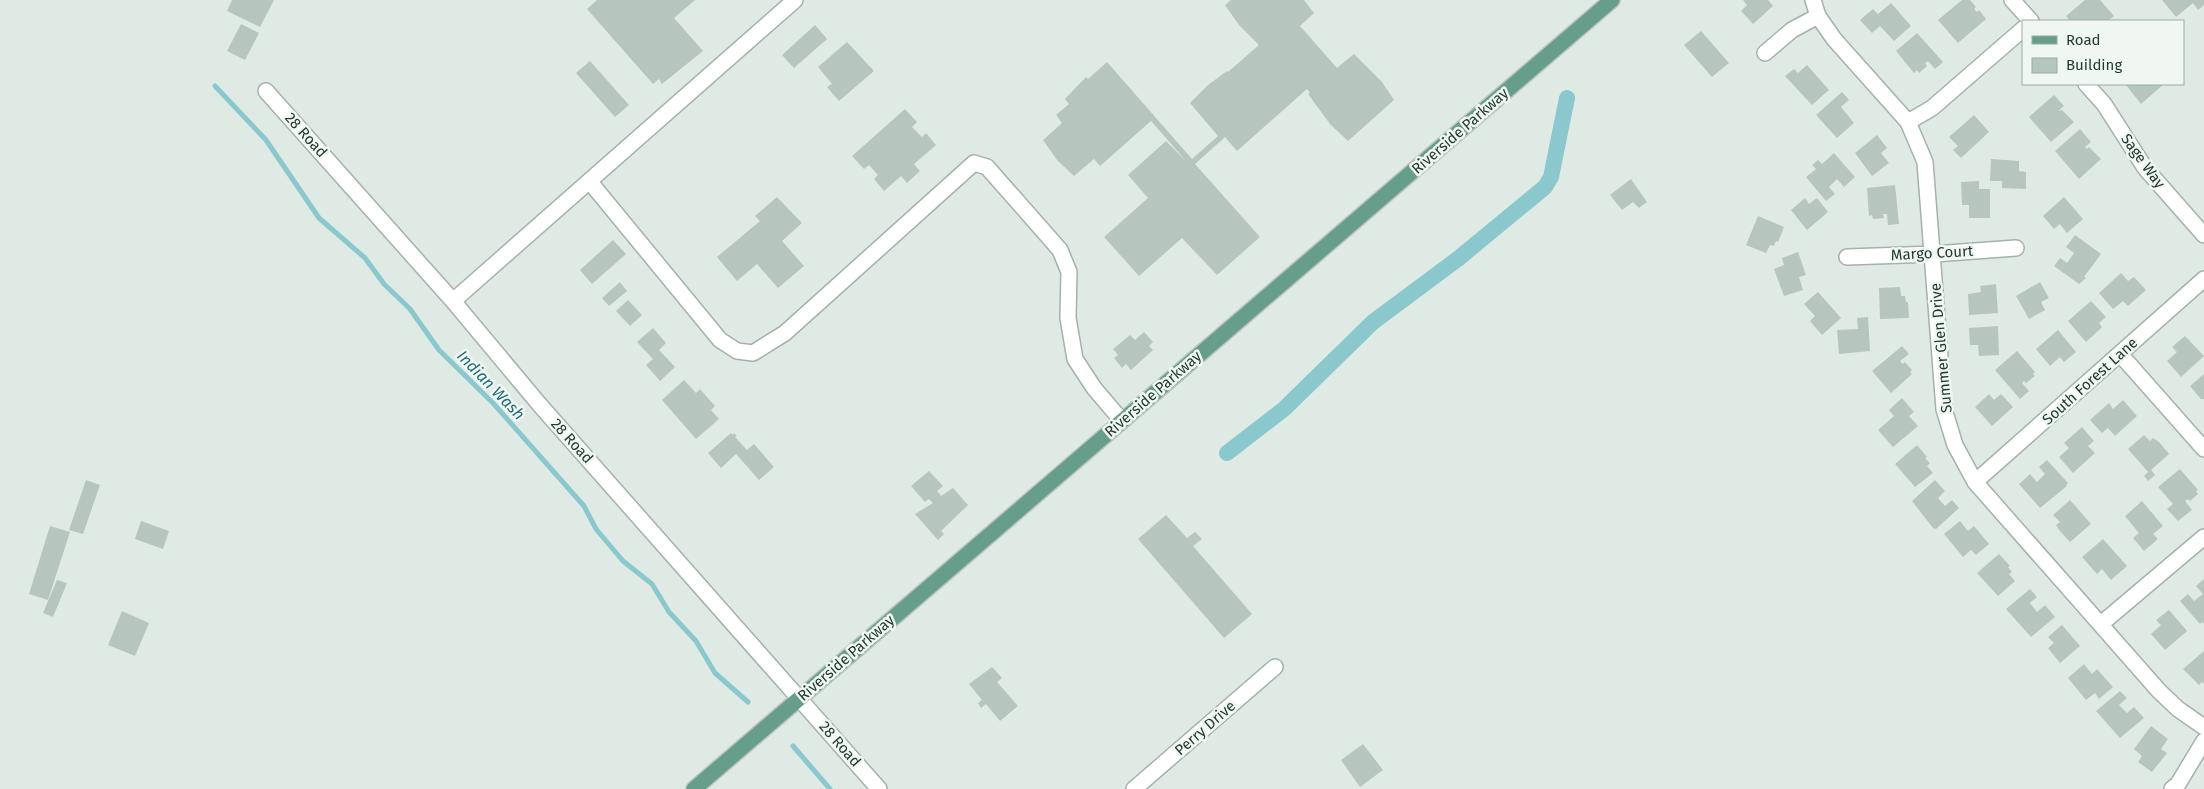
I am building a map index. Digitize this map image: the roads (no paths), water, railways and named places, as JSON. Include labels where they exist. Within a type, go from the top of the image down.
[{"type":"main road","name":"Riverside Parkway","points":[[694,789],[1612,0]]},
{"type":"street","points":[[453,301],[795,0]]},
{"type":"street","name":"Summer Glen Drive","points":[[1813,0],[1818,16],[1834,39],[1908,122],[1925,162],[1934,254],[1944,409],[1955,445],[1976,482],[2168,700],[2204,726]]},
{"type":"street","points":[[2012,0],[2030,20]]},
{"type":"street","points":[[1765,53],[1792,30],[1818,16]]},
{"type":"street","points":[[1908,122],[1932,108],[2022,30]]},
{"type":"street","name":"Sage Way","points":[[2087,85],[2104,104],[2145,168],[2204,235]]},
{"type":"street","name":"28 Road","points":[[266,91],[453,301],[539,404],[800,697],[879,789]]},
{"type":"street","points":[[590,182],[720,340],[737,352],[753,354],[785,332],[974,163],[987,167],[1060,250],[1069,272],[1068,318],[1075,359],[1094,388],[1122,421]]},
{"type":"street","name":"Margo Court","points":[[1847,257],[1934,254],[2016,248]]},
{"type":"street","name":"South Forest Lane","points":[[1976,482],[2204,279]]},
{"type":"street","points":[[2120,354],[2204,449]]},
{"type":"street","points":[[2102,624],[2204,537]]},
{"type":"street","name":"Perry Drive","points":[[1134,789],[1275,667]]},
{"type":"street","points":[[2172,789],[2178,784],[2204,741]]},
{"type":"waterway","name":"Indian Wash","points":[[215,86],[266,140],[319,218],[365,258],[384,284],[410,309],[439,350],[493,403],[584,506],[596,529],[623,561],[652,584],[669,612],[696,641],[715,673],[748,702]]},
{"type":"waterway","points":[[1227,453],[1284,409],[1373,322],[1459,258],[1545,187],[1551,177],[1567,98]]},
{"type":"waterway","name":"Indian Wash","points":[[793,746],[830,789]]}]
